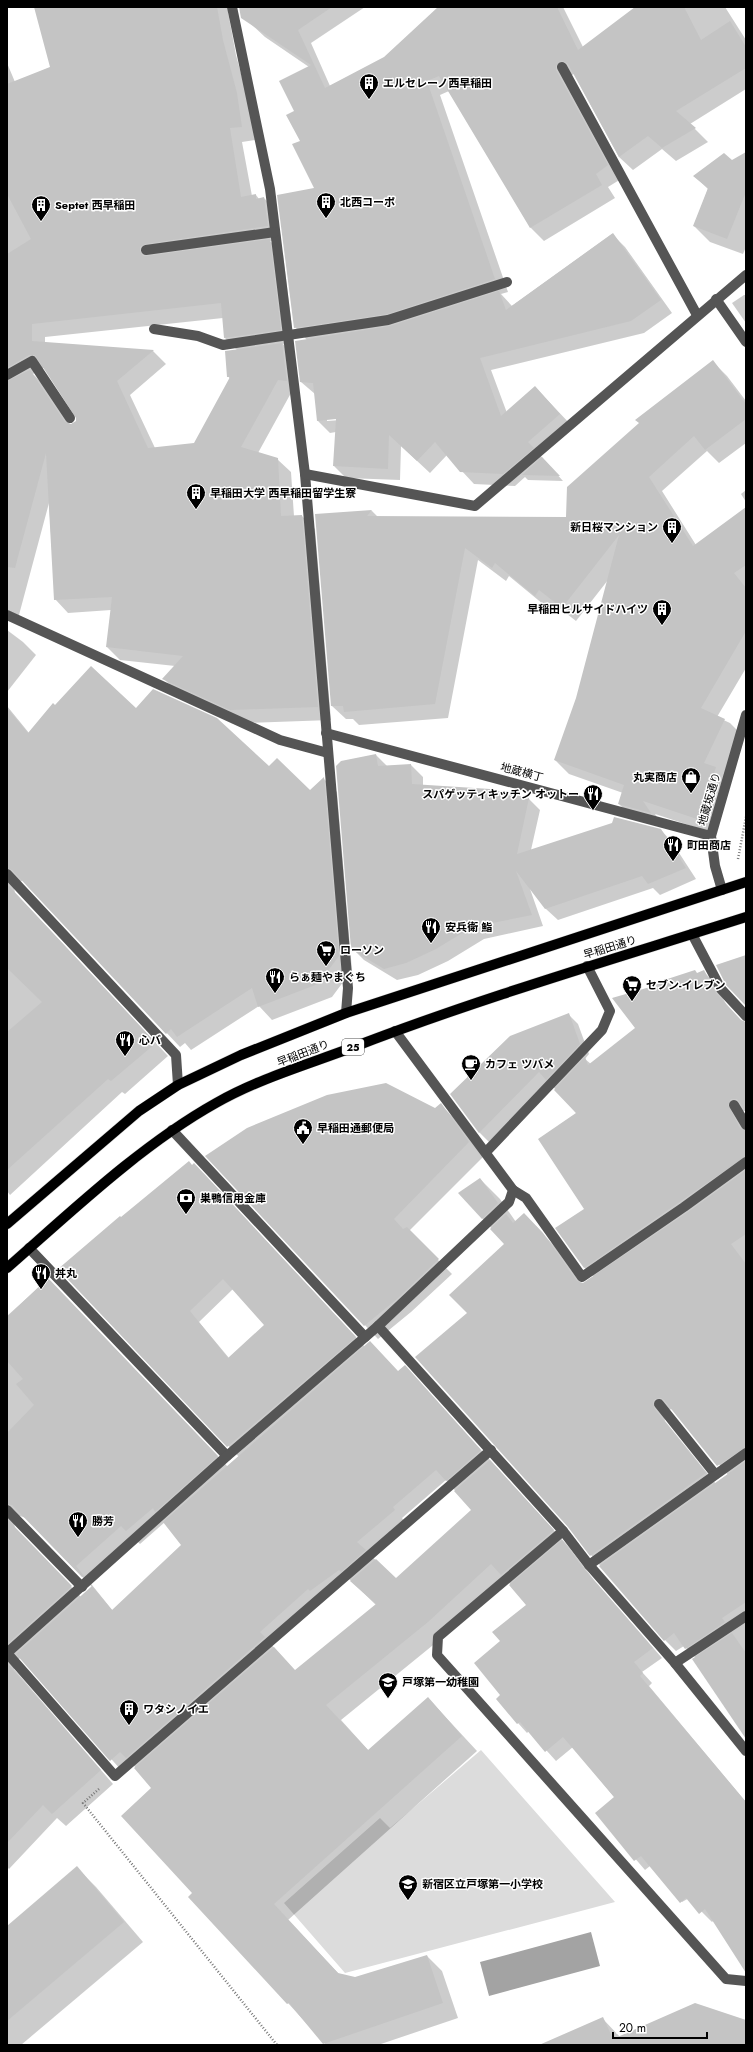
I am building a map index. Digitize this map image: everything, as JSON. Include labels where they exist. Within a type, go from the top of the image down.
[{"type":"main road","name":"早稲田通り","points":[[7,1224],[139,1110],[178,1085],[241,1055],[346,1013],[746,882]]},
{"type":"main road","name":"早稲田通り","points":[[7,1268],[135,1158],[172,1130],[216,1102],[253,1085],[394,1031],[587,966],[746,917]]},
{"type":"street","points":[[232,7],[270,189],[305,474],[348,988],[346,1013]]},
{"type":"street","points":[[562,67],[697,315]]},
{"type":"street","points":[[146,250],[275,232]]},
{"type":"street","points":[[305,474],[475,506],[697,315],[746,275]]},
{"type":"street","points":[[154,330],[198,336],[223,345],[388,320],[506,282]]},
{"type":"street","points":[[716,299],[746,342]]},
{"type":"street","points":[[7,374],[32,361],[70,418]]},
{"type":"street","points":[[7,615],[280,740],[328,753]]},
{"type":"street","name":"地蔵坂通り","points":[[722,890],[714,866],[711,836],[746,715]]},
{"type":"street","name":"地蔵横丁","points":[[326,733],[711,836]]},
{"type":"street","points":[[7,874],[176,1055],[178,1085]]},
{"type":"street","points":[[692,934],[721,989],[746,1016]]},
{"type":"street","points":[[486,1152],[602,1030],[610,1011],[587,966]]},
{"type":"street","points":[[394,1031],[513,1190],[526,1198],[582,1277],[684,1207],[746,1162]]},
{"type":"street","points":[[734,1105],[746,1125]]},
{"type":"street","points":[[172,1130],[365,1337]]},
{"type":"street","points":[[491,1450],[115,1776],[7,1653],[227,1456],[378,1326],[509,1202],[513,1190]]},
{"type":"street","points":[[29,1248],[227,1456]]},
{"type":"street","points":[[378,1326],[563,1531],[589,1565],[675,1663],[746,1751]]},
{"type":"street","points":[[659,1404],[715,1474]]},
{"type":"street","points":[[589,1565],[746,1453]]},
{"type":"street","points":[[7,1510],[82,1587]]},
{"type":"street","points":[[563,1531],[438,1637],[437,1655],[726,1979],[746,1981]]},
{"type":"street","points":[[675,1663],[746,1616]]},
{"type":"path","points":[[738,859],[746,817]]},
{"type":"path","points":[[105,1784],[83,1804],[277,2045]]},
{"type":"shaded area","points":[[481,1750],[615,1902],[345,1973],[284,1903],[380,1818],[390,1828]]},
{"type":"shaded area","points":[[591,1932],[600,1966],[489,1996],[480,1962]]},
{"type":"building","points":[[34,7],[217,7],[223,40],[237,93],[242,127],[230,128],[241,197],[256,194],[256,199],[264,197],[268,226],[145,244],[140,247],[140,251],[143,256],[147,256],[270,239],[281,330],[224,338],[221,303],[32,324],[32,341],[154,350],[117,381],[148,448],[194,443],[230,377],[227,377],[225,351],[282,343],[287,381],[278,380],[241,447],[278,458],[281,516],[302,515],[318,707],[230,710],[162,679],[183,656],[106,647],[112,597],[54,600],[46,453],[15,568],[7,567],[7,381],[30,370],[65,422],[71,424],[76,421],[76,418],[35,355],[29,355],[7,368],[7,254],[31,239],[7,194],[7,84],[50,67]]},
{"type":"building","points":[[239,7],[332,7],[298,30],[325,88],[384,57],[438,7],[557,7],[578,50],[635,7],[684,7],[701,40],[730,21],[746,47],[746,68],[676,111],[696,128],[662,148],[648,136],[619,157],[568,64],[563,61],[559,62],[556,66],[556,70],[608,165],[596,174],[602,185],[530,228],[439,76],[427,81],[495,279],[387,314],[294,328],[277,195],[314,188],[292,144],[300,141],[286,115],[294,111],[279,81],[311,65],[241,18]]},
{"type":"building","points":[[746,152],[746,192],[727,239],[693,226],[708,188],[693,176],[724,153],[732,160]]},
{"type":"building","points":[[613,233],[661,300],[631,321],[480,358],[501,416],[535,386],[560,414],[528,442],[534,448],[503,474],[460,472],[435,442],[417,461],[389,435],[388,469],[333,466],[336,419],[317,421],[313,383],[300,382],[295,341],[390,326],[499,291],[506,310]]},
{"type":"building","points":[[713,360],[746,404],[746,419],[705,450],[694,436],[649,477],[693,546],[746,507],[746,565],[734,573],[746,588],[746,631],[701,708],[725,719],[704,763],[716,767],[700,820],[643,801],[651,813],[618,804],[624,785],[554,760],[576,698],[619,535],[562,608],[539,590],[535,596],[495,563],[492,568],[465,548],[435,704],[344,712],[343,706],[331,706],[315,514],[372,510],[367,516],[566,517],[567,487],[639,423],[635,420]]},
{"type":"building","points":[[542,457],[560,476],[522,475]]},
{"type":"building","points":[[91,666],[136,708],[153,689],[217,718],[269,766],[277,758],[310,790],[324,777],[339,956],[318,984],[258,1007],[252,988],[177,1037],[171,1029],[166,1034],[12,870],[7,868],[7,708],[28,733],[53,703],[55,705]]},
{"type":"building","points":[[376,754],[378,766],[411,764],[412,784],[490,789],[529,798],[517,854],[612,823],[614,817],[661,829],[686,868],[648,884],[642,876],[545,909],[516,871],[532,915],[472,927],[436,949],[406,963],[384,969],[351,949],[336,766],[341,761]]},
{"type":"building","points":[[7,884],[156,1043],[111,1081],[108,1079],[7,1170],[7,1032],[42,1002],[7,968]]},
{"type":"building","points":[[746,955],[746,1006],[726,985],[716,965]]},
{"type":"building","points":[[695,970],[697,973],[704,970],[716,993],[741,1020],[746,1022],[746,1112],[737,1099],[731,1099],[728,1105],[740,1128],[746,1131],[746,1156],[584,1268],[555,1228],[584,1209],[538,1139],[576,1113],[554,1090],[585,1057],[588,1065],[635,1028],[612,998],[650,987],[649,985]]},
{"type":"building","points":[[569,1013],[580,1044],[546,1080],[539,1072],[479,1133],[450,1094],[510,1036]]},
{"type":"building","points":[[386,1083],[435,1108],[441,1103],[469,1142],[394,1219],[403,1229],[407,1227],[439,1259],[397,1299],[364,1326],[205,1156],[247,1128],[327,1095]]},
{"type":"building","points":[[189,1161],[192,1165],[194,1163],[356,1337],[227,1447],[58,1269],[120,1216],[121,1217]],"holes":[[[223,1279],[264,1325],[228,1358],[190,1311]]]},
{"type":"building","points":[[746,1170],[746,1234],[731,1244],[746,1264],[746,1447],[717,1466],[664,1400],[661,1398],[655,1399],[653,1402],[654,1408],[706,1473],[590,1556],[568,1527],[415,1357],[467,1313],[449,1295],[504,1244],[490,1229],[506,1214],[513,1223],[524,1213],[543,1233],[577,1281],[583,1283],[688,1212]]},
{"type":"building","points":[[480,1178],[498,1203],[482,1219],[458,1193]]},
{"type":"building","points":[[48,1278],[218,1456],[155,1512],[153,1508],[126,1531],[121,1526],[76,1566],[84,1576],[82,1577],[12,1505],[7,1504],[7,1433],[34,1405],[16,1384],[23,1379],[7,1361],[7,1317]]},
{"type":"building","points":[[370,1341],[398,1371],[405,1365],[481,1450],[446,1481],[436,1470],[393,1507],[395,1510],[357,1542],[366,1550],[341,1572],[339,1570],[310,1591],[308,1589],[260,1632],[265,1637],[126,1758],[120,1752],[110,1761],[16,1654],[92,1586],[112,1610],[181,1545],[163,1522]]},
{"type":"building","points":[[490,1460],[554,1530],[501,1575],[491,1564],[428,1622],[326,1705],[368,1750],[428,1697],[462,1736],[274,1904],[338,1973],[355,1977],[427,1955],[443,2003],[323,2044],[289,2003],[287,2004],[188,1897],[192,1893],[121,1816],[151,1788],[134,1768],[274,1647],[295,1670],[376,1604],[350,1581],[376,1559],[396,1578],[471,1510],[454,1491]]},
{"type":"building","points":[[746,1461],[746,1602],[722,1618],[725,1622],[685,1649],[674,1633],[664,1641],[599,1566]]},
{"type":"building","points":[[7,1519],[72,1586],[7,1644]]},
{"type":"building","points":[[562,1540],[584,1569],[653,1648],[634,1662],[643,1673],[640,1676],[746,1802],[746,1973],[705,1909],[699,1914],[686,1898],[680,1903],[641,1856],[634,1861],[595,1813],[614,1797],[563,1737],[545,1752],[520,1722],[517,1724],[496,1699],[500,1695],[474,1663],[500,1641],[492,1632],[526,1605],[509,1585]]},
{"type":"building","points":[[732,1633],[746,1653],[746,1739],[692,1659]]},
{"type":"building","points":[[7,1663],[101,1770],[52,1814],[43,1805],[7,1843]]},
{"type":"building","points":[[77,1866],[124,1922],[7,2021],[7,1926]]},
{"type":"building","points":[[695,2003],[746,2020],[746,2045],[539,2045],[603,2017],[613,2039]]},
{"type":"place","name":"エルセレーノ西早稲田","points":[[369,100]]},
{"type":"place","name":"北西コーポ","points":[[326,219]]},
{"type":"place","name":"Septet 西早稲田","points":[[41,222]]},
{"type":"place","name":"早稲田大学 西早稲田留学生寮","points":[[196,510]]},
{"type":"place","name":"新日桜マンション","points":[[672,544]]},
{"type":"place","name":"早稲田ヒルサイドハイツ","points":[[662,626]]},
{"type":"place","name":"丸実商店","points":[[691,794]]},
{"type":"place","name":"スパゲッティキッチン オットー","points":[[593,811]]},
{"type":"place","name":"町田商店","points":[[673,862]]},
{"type":"place","name":"安兵衛 鮨","points":[[431,944]]},
{"type":"place","name":"ローソン","points":[[326,967]]},
{"type":"place","name":"らぁ麺やまぐち","points":[[275,994]]},
{"type":"place","name":"セブン-イレブン","points":[[632,1002]]},
{"type":"place","name":"心バ","points":[[125,1057]]},
{"type":"place","name":"カフェ ツバメ","points":[[471,1081]]},
{"type":"place","name":"早稲田通郵便局","points":[[303,1145]]},
{"type":"place","name":"巣鴨信用金庫","points":[[186,1215]]},
{"type":"place","name":"丼丸","points":[[41,1290]]},
{"type":"place","name":"勝芳","points":[[78,1538]]},
{"type":"place","name":"戸塚第一幼稚園","points":[[388,1699]]},
{"type":"place","name":"ワタシノイエ","points":[[129,1726]]},
{"type":"place","name":"新宿区立戸塚第一小学校","points":[[408,1901]]}]
